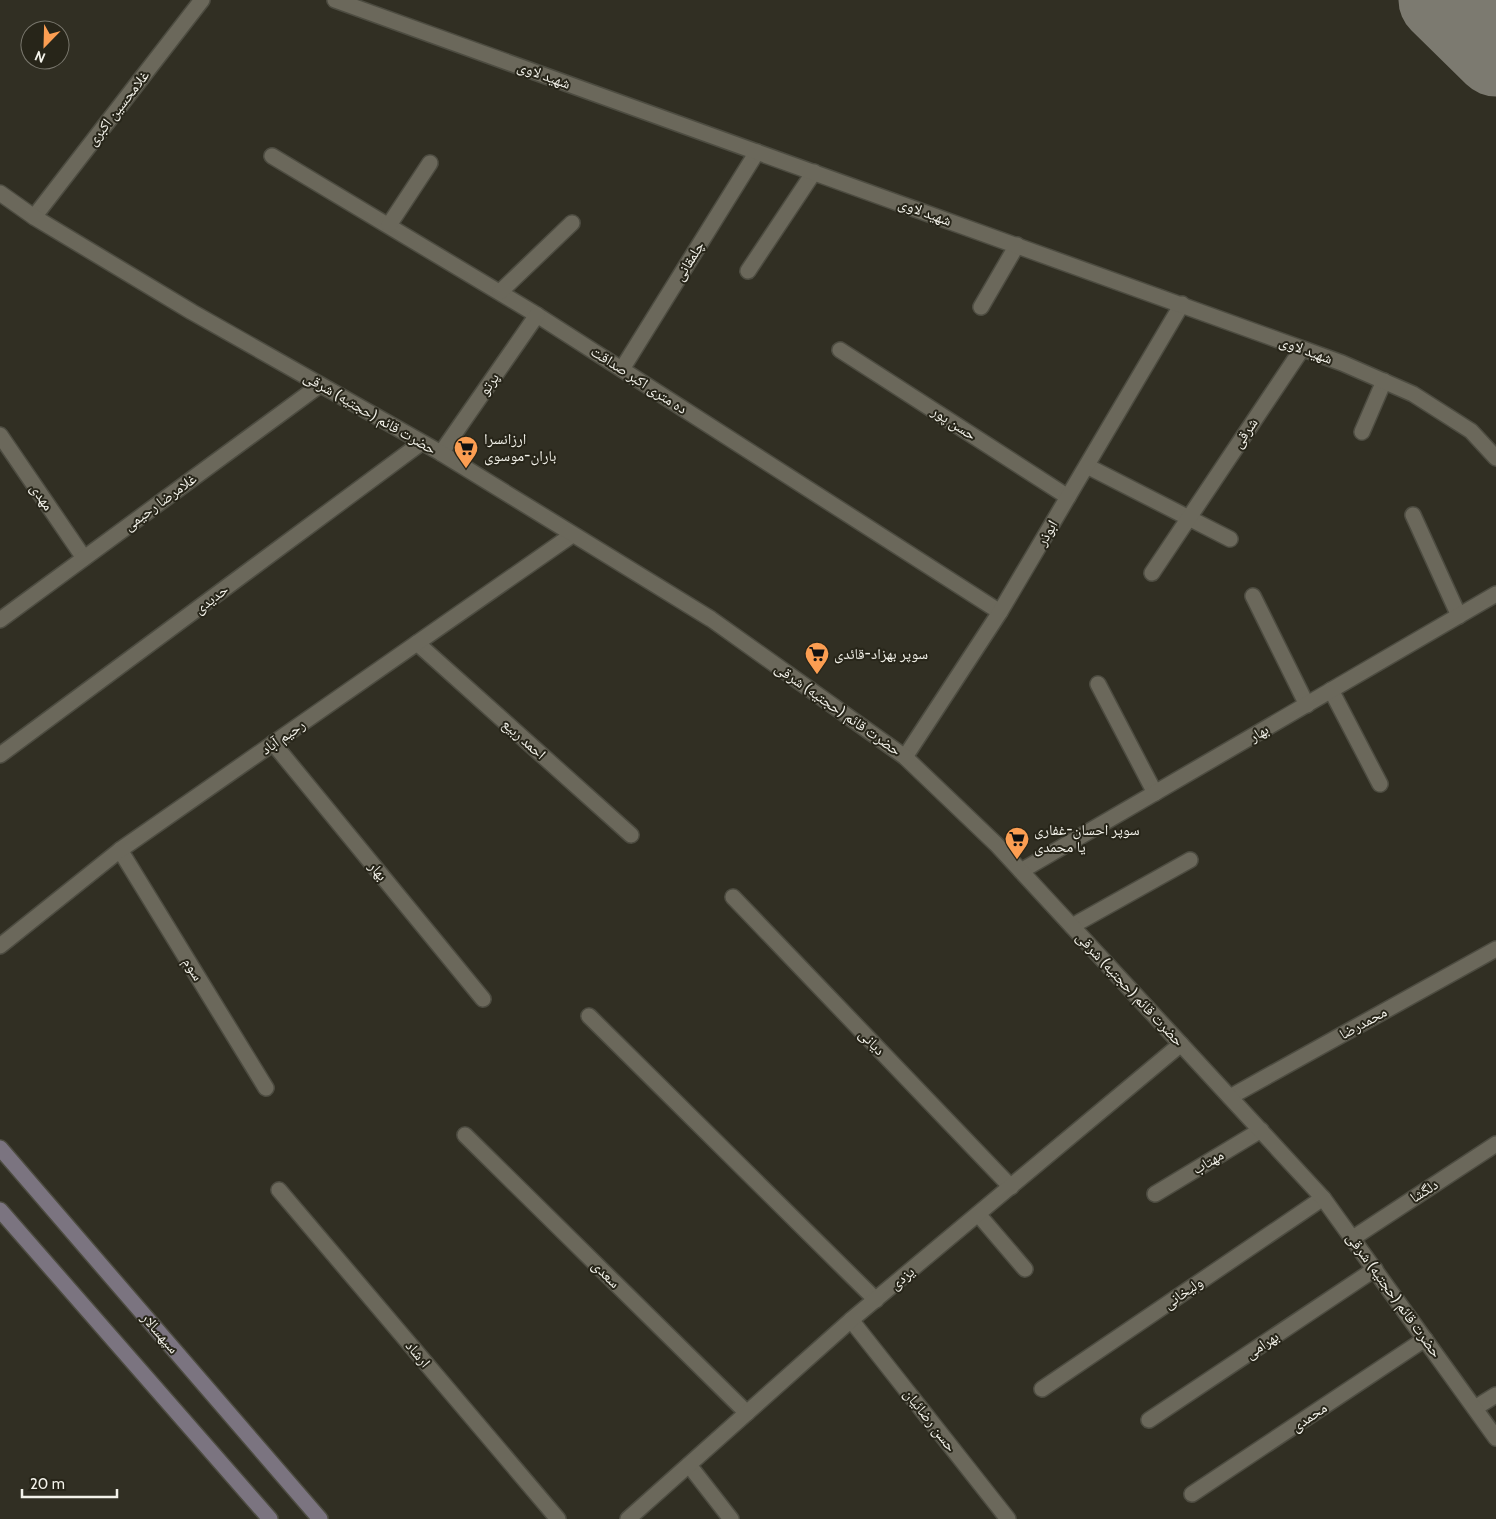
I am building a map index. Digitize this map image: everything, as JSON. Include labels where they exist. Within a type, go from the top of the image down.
[{"type":"main road","name":"سپهسالار","points":[[0,1148],[320,1519]]},
{"type":"main road","points":[[0,1210],[270,1519]]},
{"type":"street","name":"غلامحسین اکبری","points":[[34,217],[202,0]]},
{"type":"street","name":"شهید لاوی","points":[[335,0],[1182,304],[1384,381],[1414,394],[1471,431],[1496,458]]},
{"type":"street","name":"چلمقانی","points":[[622,369],[757,152]]},
{"type":"street","name":"ده متری اکبر صداقت","points":[[272,156],[390,225],[537,315],[1000,612]]},
{"type":"street","points":[[390,225],[430,163]]},
{"type":"street","points":[[748,271],[814,172]]},
{"type":"street","name":"حضرت قائم (حجتیه) شرقی","points":[[0,193],[34,217],[192,312],[441,453],[572,536],[711,619],[905,757],[1021,871],[1323,1198],[1496,1438]]},
{"type":"street","points":[[500,292],[572,223]]},
{"type":"street","points":[[981,306],[1017,245]]},
{"type":"street","name":"ابوذر","points":[[905,757],[1000,612],[1182,304]]},
{"type":"street","name":"پرتو","points":[[441,453],[537,315]]},
{"type":"street","name":"شرقی","points":[[1152,572],[1302,349]]},
{"type":"street","name":"حسن پور","points":[[840,350],[1068,497]]},
{"type":"street","points":[[1362,432],[1384,381]]},
{"type":"street","name":"غلامرضا رحیمی","points":[[0,620],[320,385]]},
{"type":"street","name":"مهدی","points":[[0,435],[84,558]]},
{"type":"street","name":"حدیدی","points":[[0,755],[421,443]]},
{"type":"street","points":[[1086,466],[1230,539]]},
{"type":"street","points":[[1413,514],[1459,616]]},
{"type":"street","name":"رحیم آباد","points":[[0,946],[120,850],[572,536]]},
{"type":"street","name":"بهار","points":[[1021,871],[1496,594]]},
{"type":"street","points":[[1253,596],[1307,705]]},
{"type":"street","name":"احمد ربیع","points":[[417,643],[631,835]]},
{"type":"street","points":[[1098,684],[1155,793]]},
{"type":"street","points":[[1331,690],[1380,784]]},
{"type":"street","name":"بهار","points":[[273,743],[483,999]]},
{"type":"street","name":"سوم","points":[[120,850],[266,1088]]},
{"type":"street","points":[[1072,926],[1190,860]]},
{"type":"street","name":"دیانی","points":[[732,897],[1011,1187]]},
{"type":"street","name":"محمدرضا","points":[[1230,1097],[1496,949]]},
{"type":"street","points":[[589,1016],[876,1300]]},
{"type":"street","name":"یزدی","points":[[628,1519],[851,1320],[1181,1044]]},
{"type":"street","name":"مهتاب","points":[[1155,1194],[1261,1130]]},
{"type":"street","name":"سعدی","points":[[464,1134],[747,1413]]},
{"type":"street","name":"دلگشا","points":[[1353,1238],[1496,1144]]},
{"type":"street","name":"ارشاد","points":[[279,1190],[558,1519]]},
{"type":"street","name":"ولیخانی","points":[[1042,1389],[1323,1198]]},
{"type":"street","points":[[978,1214],[1025,1268]]},
{"type":"street","name":"بهرامی","points":[[1149,1420],[1375,1269]]},
{"type":"street","name":"حسن رضائیان","points":[[851,1320],[1008,1519]]},
{"type":"street","name":"محمدی","points":[[1192,1494],[1425,1339]]},
{"type":"street","points":[[1475,1408],[1496,1395]]},
{"type":"street","points":[[690,1465],[732,1519]]},
{"type":"taxiway","points":[[1441,0],[1496,54]]},
{"type":"place","name":"ارزانسرا باران-موسوی","points":[[466,469]]},
{"type":"place","name":"سوپر بهزاد-قائدی","points":[[817,675]]},
{"type":"place","name":"سوپر احسان-غفاری یا محمدی","points":[[1017,860]]}]
